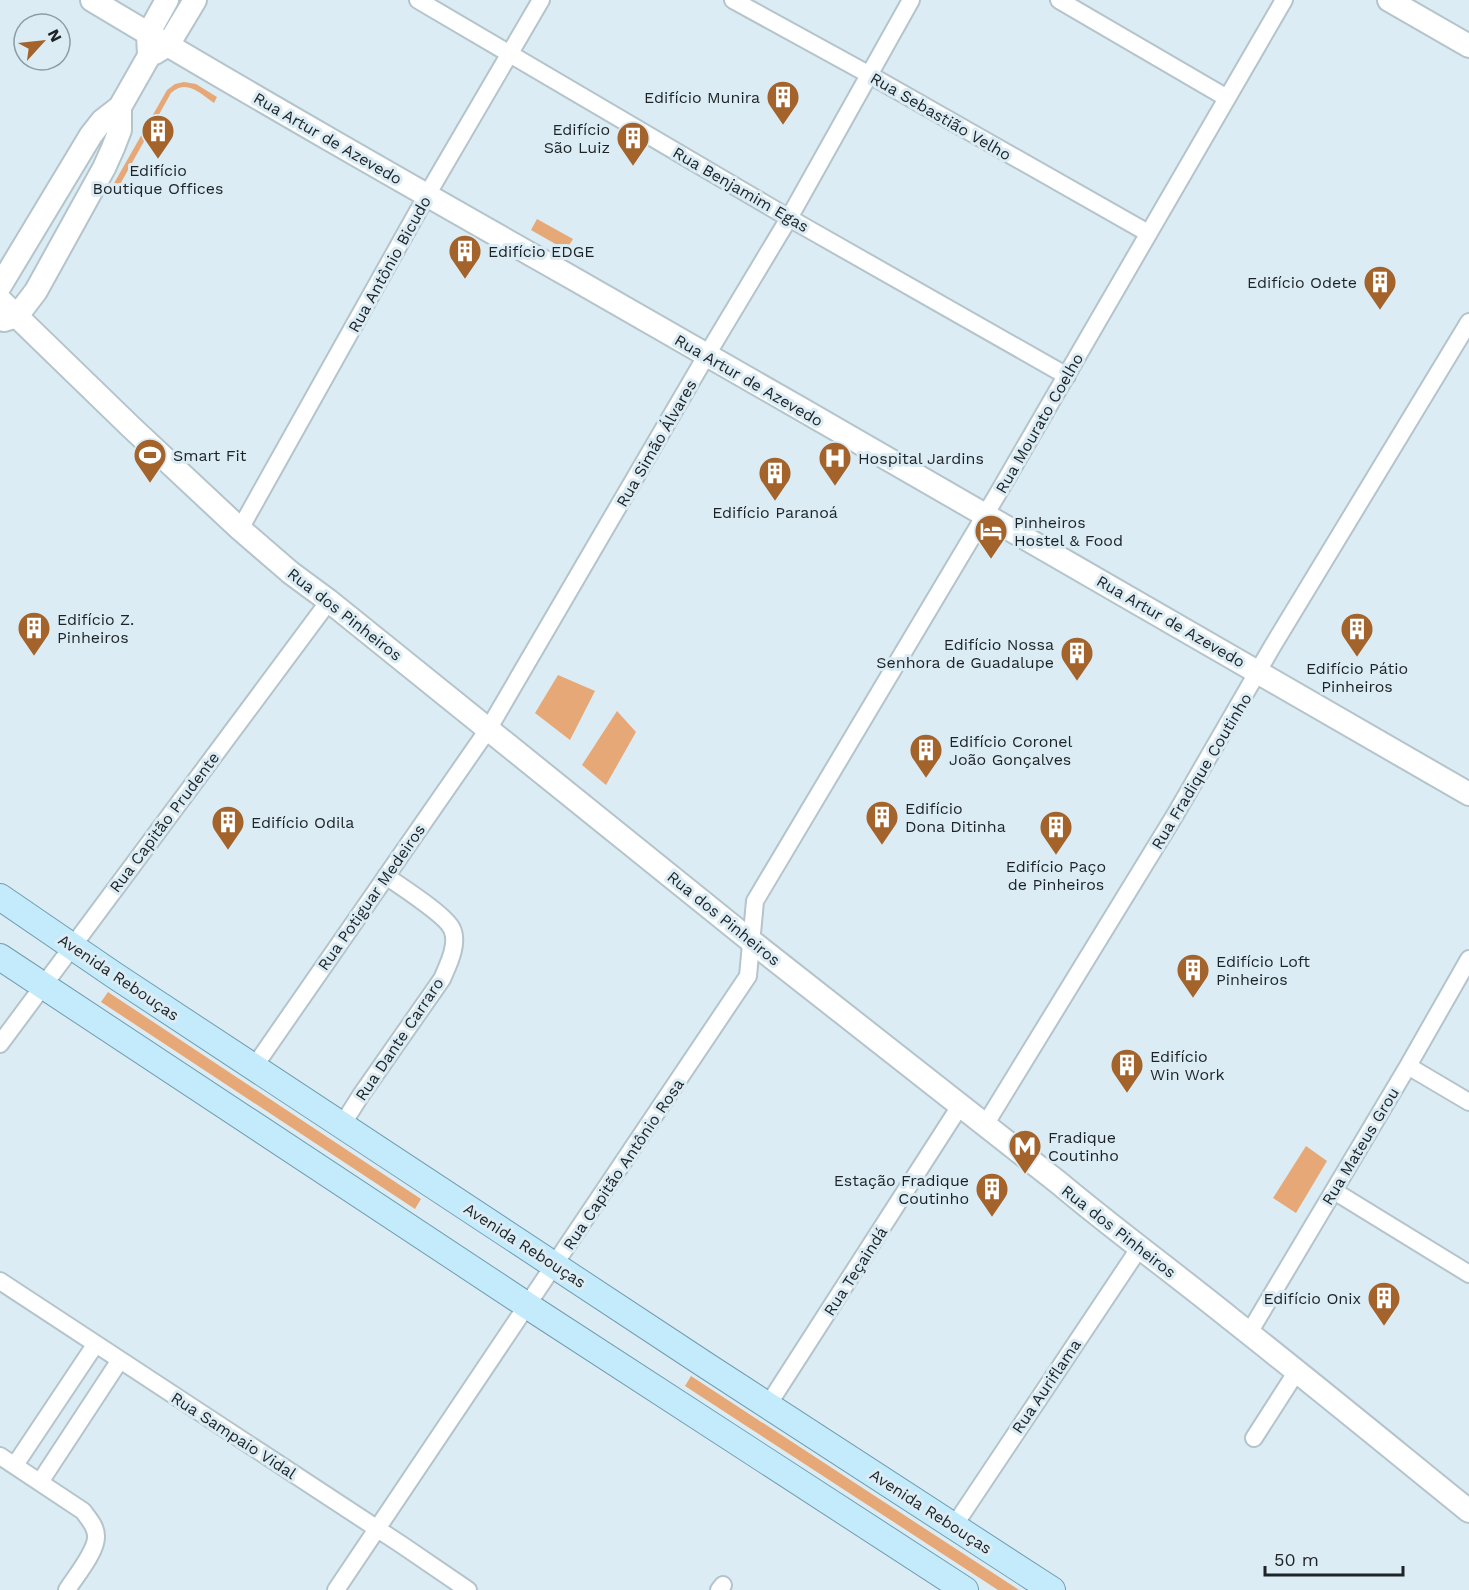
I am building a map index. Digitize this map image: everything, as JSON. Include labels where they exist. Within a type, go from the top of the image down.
[{"type":"main road","points":[[92,0],[148,34],[158,51]]},
{"type":"main road","points":[[148,34],[167,0]]},
{"type":"main road","points":[[0,286],[91,135],[102,121],[120,108],[195,0]]},
{"type":"main road","points":[[1389,0],[1469,46]]},
{"type":"main road","name":"Rua Artur de Azevedo","points":[[158,51],[427,195],[1260,671],[1469,794]]},
{"type":"main road","points":[[8,319],[36,291],[104,168],[120,130],[120,108]]},
{"type":"main road","name":"Rua dos Pinheiros","points":[[0,300],[8,319],[291,573],[330,601],[752,941],[1101,1219],[1297,1371],[1469,1511]]},
{"type":"main road","name":"Avenida Rebouças","points":[[0,897],[555,1266],[1052,1590]]},
{"type":"main road","points":[[0,957],[528,1306],[965,1590]]},
{"type":"street","name":"Rua Benjamim Egas","points":[[418,0],[789,218],[1067,376]]},
{"type":"street","name":"Rua Antônio Bicudo","points":[[240,529],[427,195],[541,0]]},
{"type":"street","name":"Rua Sebastião Velho","points":[[733,0],[1148,233]]},
{"type":"street","name":"Rua Simão Álvares","points":[[489,728],[789,218],[911,0]]},
{"type":"street","points":[[1059,0],[1227,98]]},
{"type":"street","name":"Rua Mourato Coelho","points":[[752,941],[755,901],[986,515],[1284,0]]},
{"type":"street","name":"Rua Fradique Coutinho","points":[[985,1125],[1175,815],[1272,648],[1469,322]]},
{"type":"street","name":"Rua Capitão Prudente","points":[[0,1044],[330,601]]},
{"type":"street","name":"Rua Potiguar Medeiros","points":[[255,1068],[489,728]]},
{"type":"street","name":"Rua Dante Carraro","points":[[342,1125],[442,979],[454,941],[452,929],[442,917],[386,876]]},
{"type":"street","name":"Rua Capitão Antônio Rosa","points":[[336,1590],[748,976],[752,941]]},
{"type":"street","name":"Rua Mateus Grou","points":[[1249,1333],[1408,1066],[1469,958]]},
{"type":"street","points":[[1408,1066],[1469,1102]]},
{"type":"street","name":"Rua Teçaindá","points":[[768,1405],[960,1106]]},
{"type":"street","points":[[1334,1191],[1469,1274]]},
{"type":"street","name":"Rua Auriflama","points":[[954,1526],[1140,1247]]},
{"type":"street","name":"Rua Sampaio Vidal","points":[[0,1281],[468,1590]]},
{"type":"street","points":[[15,1465],[95,1345]]},
{"type":"street","points":[[40,1482],[120,1360]]},
{"type":"street","points":[[1254,1438],[1297,1371]]},
{"type":"street","points":[[0,1456],[83,1511],[92,1523],[96,1536],[93,1550],[67,1590]]},
{"type":"shaded area","points":[[184,82],[196,84],[217,97],[214,103],[188,87],[182,87],[171,93],[118,188],[113,185],[167,90],[175,84]]},
{"type":"shaded area","points":[[537,219],[573,239],[566,250],[531,230]]},
{"type":"shaded area","points":[[558,675],[595,691],[570,740],[535,713]]},
{"type":"shaded area","points":[[617,711],[636,732],[606,785],[582,765]]},
{"type":"shaded area","points":[[108,992],[421,1199],[415,1209],[101,1002]]},
{"type":"shaded area","points":[[1306,1146],[1327,1161],[1296,1213],[1273,1198]]},
{"type":"shaded area","points":[[691,1376],[1019,1590],[998,1590],[685,1386]]},
{"type":"place","name":"Edifício Munira","points":[[783,126]]},
{"type":"place","name":"Edifício Boutique Offices","points":[[158,160]]},
{"type":"place","name":"Edifício São Luiz","points":[[633,167]]},
{"type":"place","name":"Edifício EDGE","points":[[465,280]]},
{"type":"place","name":"Edifício Odete","points":[[1380,311]]},
{"type":"place","name":"Smart Fit","points":[[150,484]]},
{"type":"place","name":"Hospital Jardins","points":[[835,487]]},
{"type":"place","name":"Edifício Paranoá","points":[[775,502]]},
{"type":"place","name":"Pinheiros Hostel & Food","points":[[991,560]]},
{"type":"place","name":"Edifício Z. Pinheiros","points":[[34,657]]},
{"type":"place","name":"Edifício Pátio Pinheiros","points":[[1357,658]]},
{"type":"place","name":"Edifício Nossa Senhora de Guadalupe","points":[[1077,682]]},
{"type":"place","name":"Edifício Coronel João Gonçalves","points":[[926,779]]},
{"type":"place","name":"Edifício Dona Ditinha","points":[[882,846]]},
{"type":"place","name":"Edifício Odila","points":[[228,851]]},
{"type":"place","name":"Edifício Paço de Pinheiros","points":[[1056,856]]},
{"type":"place","name":"Edifício Loft Pinheiros","points":[[1193,999]]},
{"type":"place","name":"Edifício Win Work","points":[[1127,1094]]},
{"type":"place","name":"Fradique Coutinho","points":[[1025,1175]]},
{"type":"place","name":"Estação Fradique Coutinho","points":[[992,1218]]},
{"type":"place","name":"Edifício Onix","points":[[1384,1327]]}]
